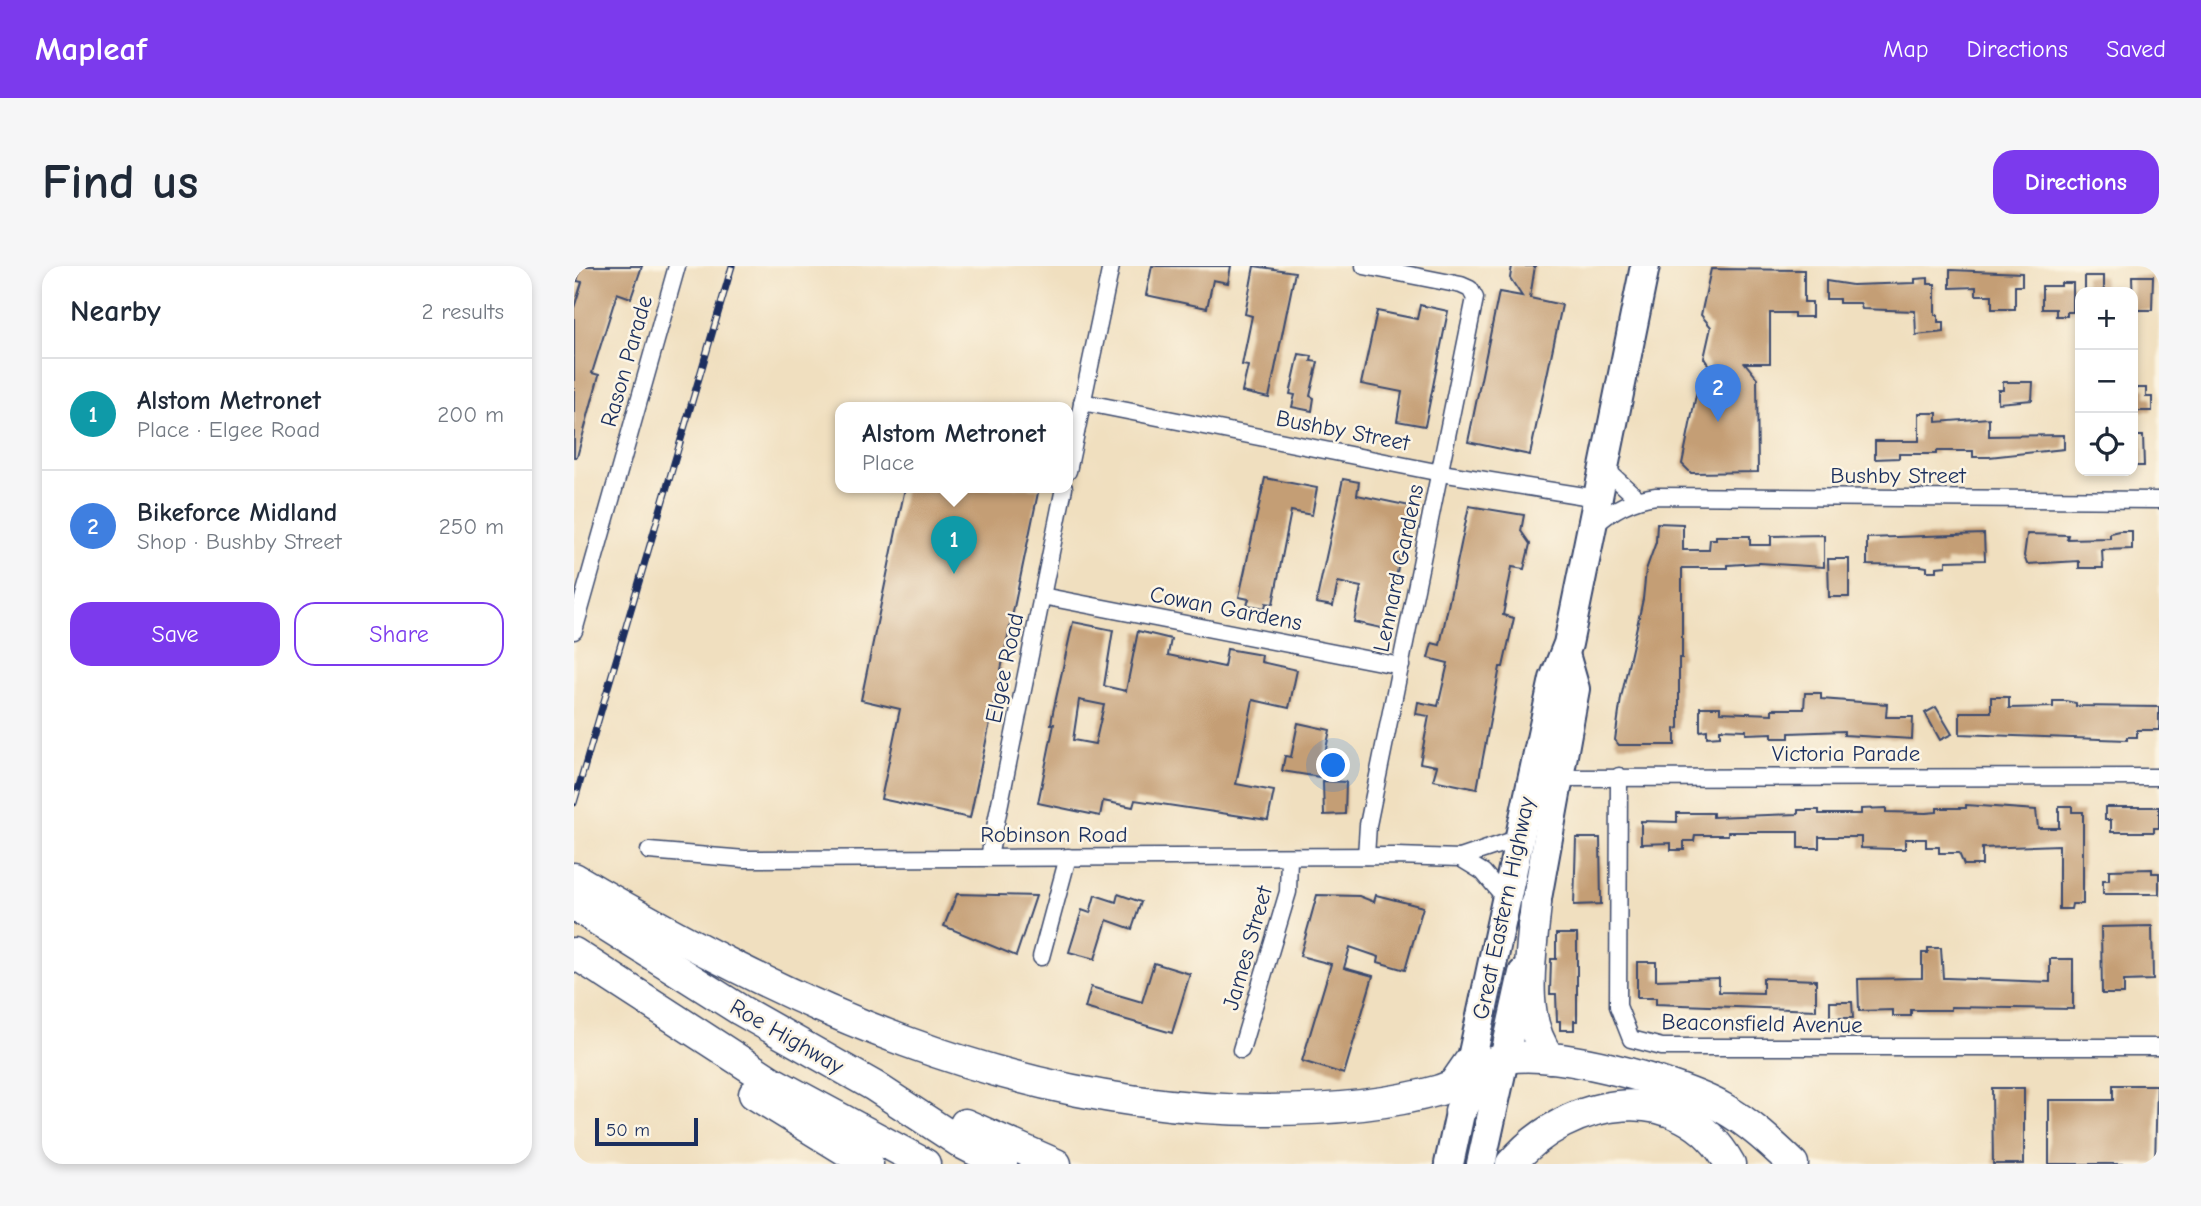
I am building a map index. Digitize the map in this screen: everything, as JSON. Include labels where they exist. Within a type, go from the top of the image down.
[{"type":"highway","name":"Great Eastern Highway","points":[[1481,1164],[1507,1058],[1536,902],[1554,679],[1565,654],[1645,266]]},
{"type":"highway","name":"Great Eastern Highway","points":[[1449,1164],[1519,838],[1545,778]]},
{"type":"highway","points":[[574,878],[643,934],[757,980],[859,1026],[998,1071],[1143,1104],[1225,1110],[1302,1110],[1373,1102],[1429,1094],[1453,1085],[1469,1062]]},
{"type":"highway","points":[[1536,902],[1531,1001],[1539,1044],[1550,1058]]},
{"type":"highway","name":"Roe Highway","points":[[574,905],[643,934],[784,1037],[874,1086],[961,1143],[1002,1164]]},
{"type":"highway","name":"Roe Highway","points":[[574,953],[624,998],[925,1164]]},
{"type":"highway","points":[[574,967],[624,998],[694,1056],[868,1164]]},
{"type":"highway","points":[[1460,1111],[1468,1102],[1480,1074],[1490,1063],[1507,1058],[1550,1058],[1647,1077],[1689,1090],[1755,1127],[1793,1164]]},
{"type":"highway","points":[[874,1086],[1056,1164]]},
{"type":"highway","points":[[1511,1164],[1540,1135],[1569,1119],[1596,1109],[1637,1105],[1665,1111],[1693,1123],[1714,1141],[1730,1164]]},
{"type":"street","name":"Rason Parade","points":[[574,631],[677,266]]},
{"type":"street","points":[[1073,446],[1111,266]]},
{"type":"street","name":"Lennard Gardens","points":[[1364,266],[1470,289],[1475,298],[1368,825],[1366,856]]},
{"type":"street","name":"Bushby Street","points":[[1082,402],[1441,473],[1597,498]]},
{"type":"street","points":[[1606,457],[1612,475],[1637,498]]},
{"type":"street","name":"Elgee Road","points":[[989,857],[1063,493]]},
{"type":"street","name":"Bushby Street","points":[[1591,528],[1612,511],[1637,498],[2159,500]]},
{"type":"street","name":"Cowan Gardens","points":[[1042,596],[1401,666]]},
{"type":"street","name":"Beaconsfield Avenue","points":[[1619,776],[1618,1006],[1631,1039],[1662,1047],[2159,1047]]},
{"type":"street","name":"Victoria Parade","points":[[1545,778],[2159,777]]},
{"type":"street","name":"Robinson Road","points":[[649,851],[745,859],[1366,856],[1460,858],[1519,838]]},
{"type":"street","points":[[1041,957],[1068,857]]},
{"type":"street","name":"James Street","points":[[1241,1050],[1288,892],[1289,857]]},
{"type":"street","points":[[1460,858],[1483,872],[1506,899]]},
{"type":"building","points":[[581,266],[642,266],[631,298],[617,293],[592,373],[599,375],[577,457],[574,457],[574,308],[582,282],[577,281]]},
{"type":"building","points":[[1152,266],[1231,266],[1228,283],[1213,280],[1207,308],[1146,295]]},
{"type":"building","points":[[1254,266],[1295,272],[1269,398],[1242,392],[1248,366],[1242,365],[1252,316],[1245,314]]},
{"type":"building","points":[[1512,266],[1535,266],[1530,298],[1562,305],[1530,455],[1468,442],[1499,292],[1522,296],[1510,278]]},
{"type":"building","points":[[1711,269],[1804,270],[1804,302],[1812,302],[1812,317],[1794,317],[1794,313],[1770,313],[1770,363],[1745,363],[1757,378],[1758,472],[1691,473],[1682,464],[1699,380],[1711,369],[1704,358],[1711,327],[1701,315]]},
{"type":"building","points":[[1950,270],[2022,273],[2022,286],[2015,286],[2015,309],[1992,309],[1992,295],[1976,295],[1976,287],[1950,288]]},
{"type":"building","points":[[2085,276],[2104,276],[2104,287],[2085,287]]},
{"type":"building","points":[[2132,276],[2153,276],[2152,310],[2138,310],[2138,287],[2132,287]]},
{"type":"building","points":[[1928,278],[1928,284],[1935,284],[1935,315],[1938,315],[1938,322],[1944,322],[1944,332],[1916,335],[1915,311],[1862,309],[1860,303],[1839,303],[1839,299],[1826,299],[1826,281],[1852,285],[1915,283],[1915,279]]},
{"type":"building","points":[[2061,283],[2073,283],[2073,312],[2067,312],[2067,316],[2056,316],[2056,309],[2042,309],[2042,286],[2061,286]]},
{"type":"building","points":[[1420,305],[1448,311],[1425,426],[1397,421],[1402,392],[1361,384],[1377,311],[1417,319]]},
{"type":"building","points":[[1299,354],[1312,356],[1311,361],[1318,362],[1310,396],[1314,398],[1312,411],[1292,407],[1295,395],[1290,394]]},
{"type":"building","points":[[2003,382],[2033,382],[2032,400],[1998,403],[1998,390],[2003,390]]},
{"type":"building","points":[[2138,388],[2146,388],[2146,397],[2152,397],[2152,411],[2138,411]]},
{"type":"building","points":[[1919,413],[1937,413],[1937,422],[1989,418],[1989,436],[2064,435],[2064,449],[1989,457],[1973,457],[1973,451],[1936,451],[1936,454],[1899,454],[1899,458],[1875,459],[1875,441],[1919,441]]},
{"type":"building","points":[[2138,436],[2143,436],[2144,466],[2138,466]]},
{"type":"building","points":[[1265,478],[1317,488],[1312,515],[1291,511],[1273,604],[1266,603],[1265,608],[1247,605],[1249,599],[1239,597]]},
{"type":"building","points":[[1343,479],[1359,482],[1357,495],[1410,506],[1386,629],[1354,622],[1361,587],[1338,582],[1333,606],[1316,603]]},
{"type":"building","points":[[904,493],[1038,493],[970,818],[881,799],[900,709],[861,700]]},
{"type":"building","points":[[1469,506],[1524,515],[1521,531],[1530,544],[1524,569],[1512,567],[1503,615],[1514,618],[1503,667],[1500,667],[1477,789],[1433,780],[1437,766],[1420,763],[1429,716],[1416,714],[1418,702],[1438,706],[1448,663],[1428,658],[1432,643],[1440,645]]},
{"type":"building","points":[[1657,523],[1683,524],[1683,550],[1709,550],[1710,539],[1716,539],[1716,536],[1750,536],[1750,545],[1771,545],[1771,536],[1824,535],[1824,567],[1759,563],[1728,565],[1728,568],[1682,568],[1682,658],[1679,658],[1679,728],[1675,729],[1675,745],[1619,745],[1615,740],[1621,698],[1643,599],[1646,570],[1656,542]]},
{"type":"building","points":[[2132,531],[2132,549],[2102,550],[2103,568],[2079,568],[2079,561],[2027,564],[2024,556],[2027,534],[2068,535],[2067,539],[2110,538],[2110,533]]},
{"type":"building","points":[[1984,534],[1985,560],[1946,561],[1946,566],[1937,567],[1937,571],[1927,571],[1927,567],[1921,566],[1867,565],[1867,538]]},
{"type":"building","points":[[1828,559],[1849,559],[1849,597],[1829,597]]},
{"type":"building","points":[[1073,622],[1113,630],[1104,686],[1126,691],[1138,631],[1171,639],[1168,655],[1224,667],[1227,649],[1262,655],[1261,662],[1297,670],[1289,708],[1253,700],[1236,784],[1274,791],[1268,820],[1135,800],[1133,807],[1103,801],[1100,816],[1038,803],[1054,724],[1051,724]],"holes":[[[1079,700],[1104,705],[1095,744],[1073,740]]]},
{"type":"building","points":[[1805,693],[1821,693],[1821,699],[1887,704],[1886,717],[1913,717],[1912,739],[1844,735],[1844,731],[1789,733],[1789,738],[1772,738],[1772,733],[1746,734],[1746,730],[1720,729],[1720,736],[1707,737],[1707,730],[1700,731],[1700,707],[1720,707],[1720,712],[1772,714],[1772,709],[1804,709]]},
{"type":"building","points":[[1991,697],[2009,697],[2009,708],[2053,707],[2053,701],[2076,703],[2076,706],[2159,707],[2159,730],[2137,730],[2137,737],[2127,737],[2127,740],[1960,734],[1960,712],[1991,712]]},
{"type":"building","points":[[1936,707],[1952,734],[1940,740],[1925,713]]},
{"type":"building","points":[[1298,723],[1330,730],[1320,777],[1282,771],[1285,756],[1291,757]]},
{"type":"building","points":[[1323,781],[1346,782],[1345,814],[1324,815]]},
{"type":"building","points":[[1966,805],[2036,810],[2038,828],[2059,828],[2059,806],[2072,806],[2072,812],[2083,812],[2083,904],[2072,904],[2071,909],[2059,909],[2059,845],[1982,848],[1982,865],[1964,865],[1959,853],[1939,853],[1939,847],[1926,847],[1926,839],[1905,839],[1905,849],[1893,849],[1861,848],[1861,837],[1819,837],[1819,848],[1798,848],[1798,832],[1728,832],[1728,835],[1695,835],[1694,841],[1684,841],[1684,850],[1671,850],[1671,843],[1641,844],[1641,821],[1677,822],[1677,813],[1713,813],[1713,817],[1798,814],[1798,810],[1819,810],[1819,814],[1861,814],[1861,809],[1886,808],[1886,812],[1926,813],[1937,812],[1937,808],[1966,808]]},
{"type":"building","points":[[2105,807],[2159,807],[2159,828],[2154,828],[2154,832],[2111,832],[2111,820],[2105,820]]},
{"type":"building","points":[[1576,838],[1600,838],[1601,904],[1574,905]]},
{"type":"building","points":[[2152,869],[2152,873],[2159,873],[2159,894],[2103,894],[2103,880],[2109,880],[2109,870]]},
{"type":"building","points":[[957,894],[1036,896],[1016,956],[944,926]]},
{"type":"building","points":[[1118,894],[1141,902],[1132,929],[1107,920],[1095,959],[1069,952],[1082,910],[1090,913],[1095,895],[1116,902]]},
{"type":"building","points":[[1317,895],[1359,896],[1374,902],[1376,895],[1423,907],[1405,970],[1378,962],[1379,957],[1350,947],[1344,968],[1373,976],[1344,1074],[1302,1061],[1331,964],[1300,956]]},
{"type":"building","points":[[2152,926],[2153,980],[2124,981],[2124,994],[2102,994],[2101,927]]},
{"type":"building","points":[[1556,934],[1577,934],[1577,1021],[1574,1021],[1574,1030],[1560,1030],[1556,994],[1550,994],[1551,959],[1556,959]]},
{"type":"building","points":[[1928,948],[1941,948],[1943,978],[2050,982],[2050,959],[2073,959],[2073,1009],[1951,1007],[1951,1010],[1911,1010],[1911,1016],[1893,1016],[1893,1010],[1859,1011],[1858,979],[1922,978],[1922,953],[1928,953]]},
{"type":"building","points":[[1637,962],[1656,962],[1656,980],[1719,978],[1719,992],[1763,993],[1763,978],[1816,980],[1816,1010],[1656,1004],[1656,998],[1637,998]]},
{"type":"building","points":[[1154,963],[1190,974],[1172,1033],[1085,1008],[1091,987],[1142,1002]]},
{"type":"building","points":[[1830,1002],[1852,1002],[1853,1018],[1830,1018]]},
{"type":"building","points":[[2113,1085],[2157,1085],[2155,1164],[2049,1164],[2049,1100],[2113,1100]]},
{"type":"building","points":[[1992,1088],[2024,1088],[2024,1164],[1993,1164]]},
{"type":"railway","points":[[574,803],[732,266]]},
{"type":"place","name":"Bikeforce Midland","points":[[1718,422]]},
{"type":"place","name":"Alstom Metronet","points":[[954,574]]}]
